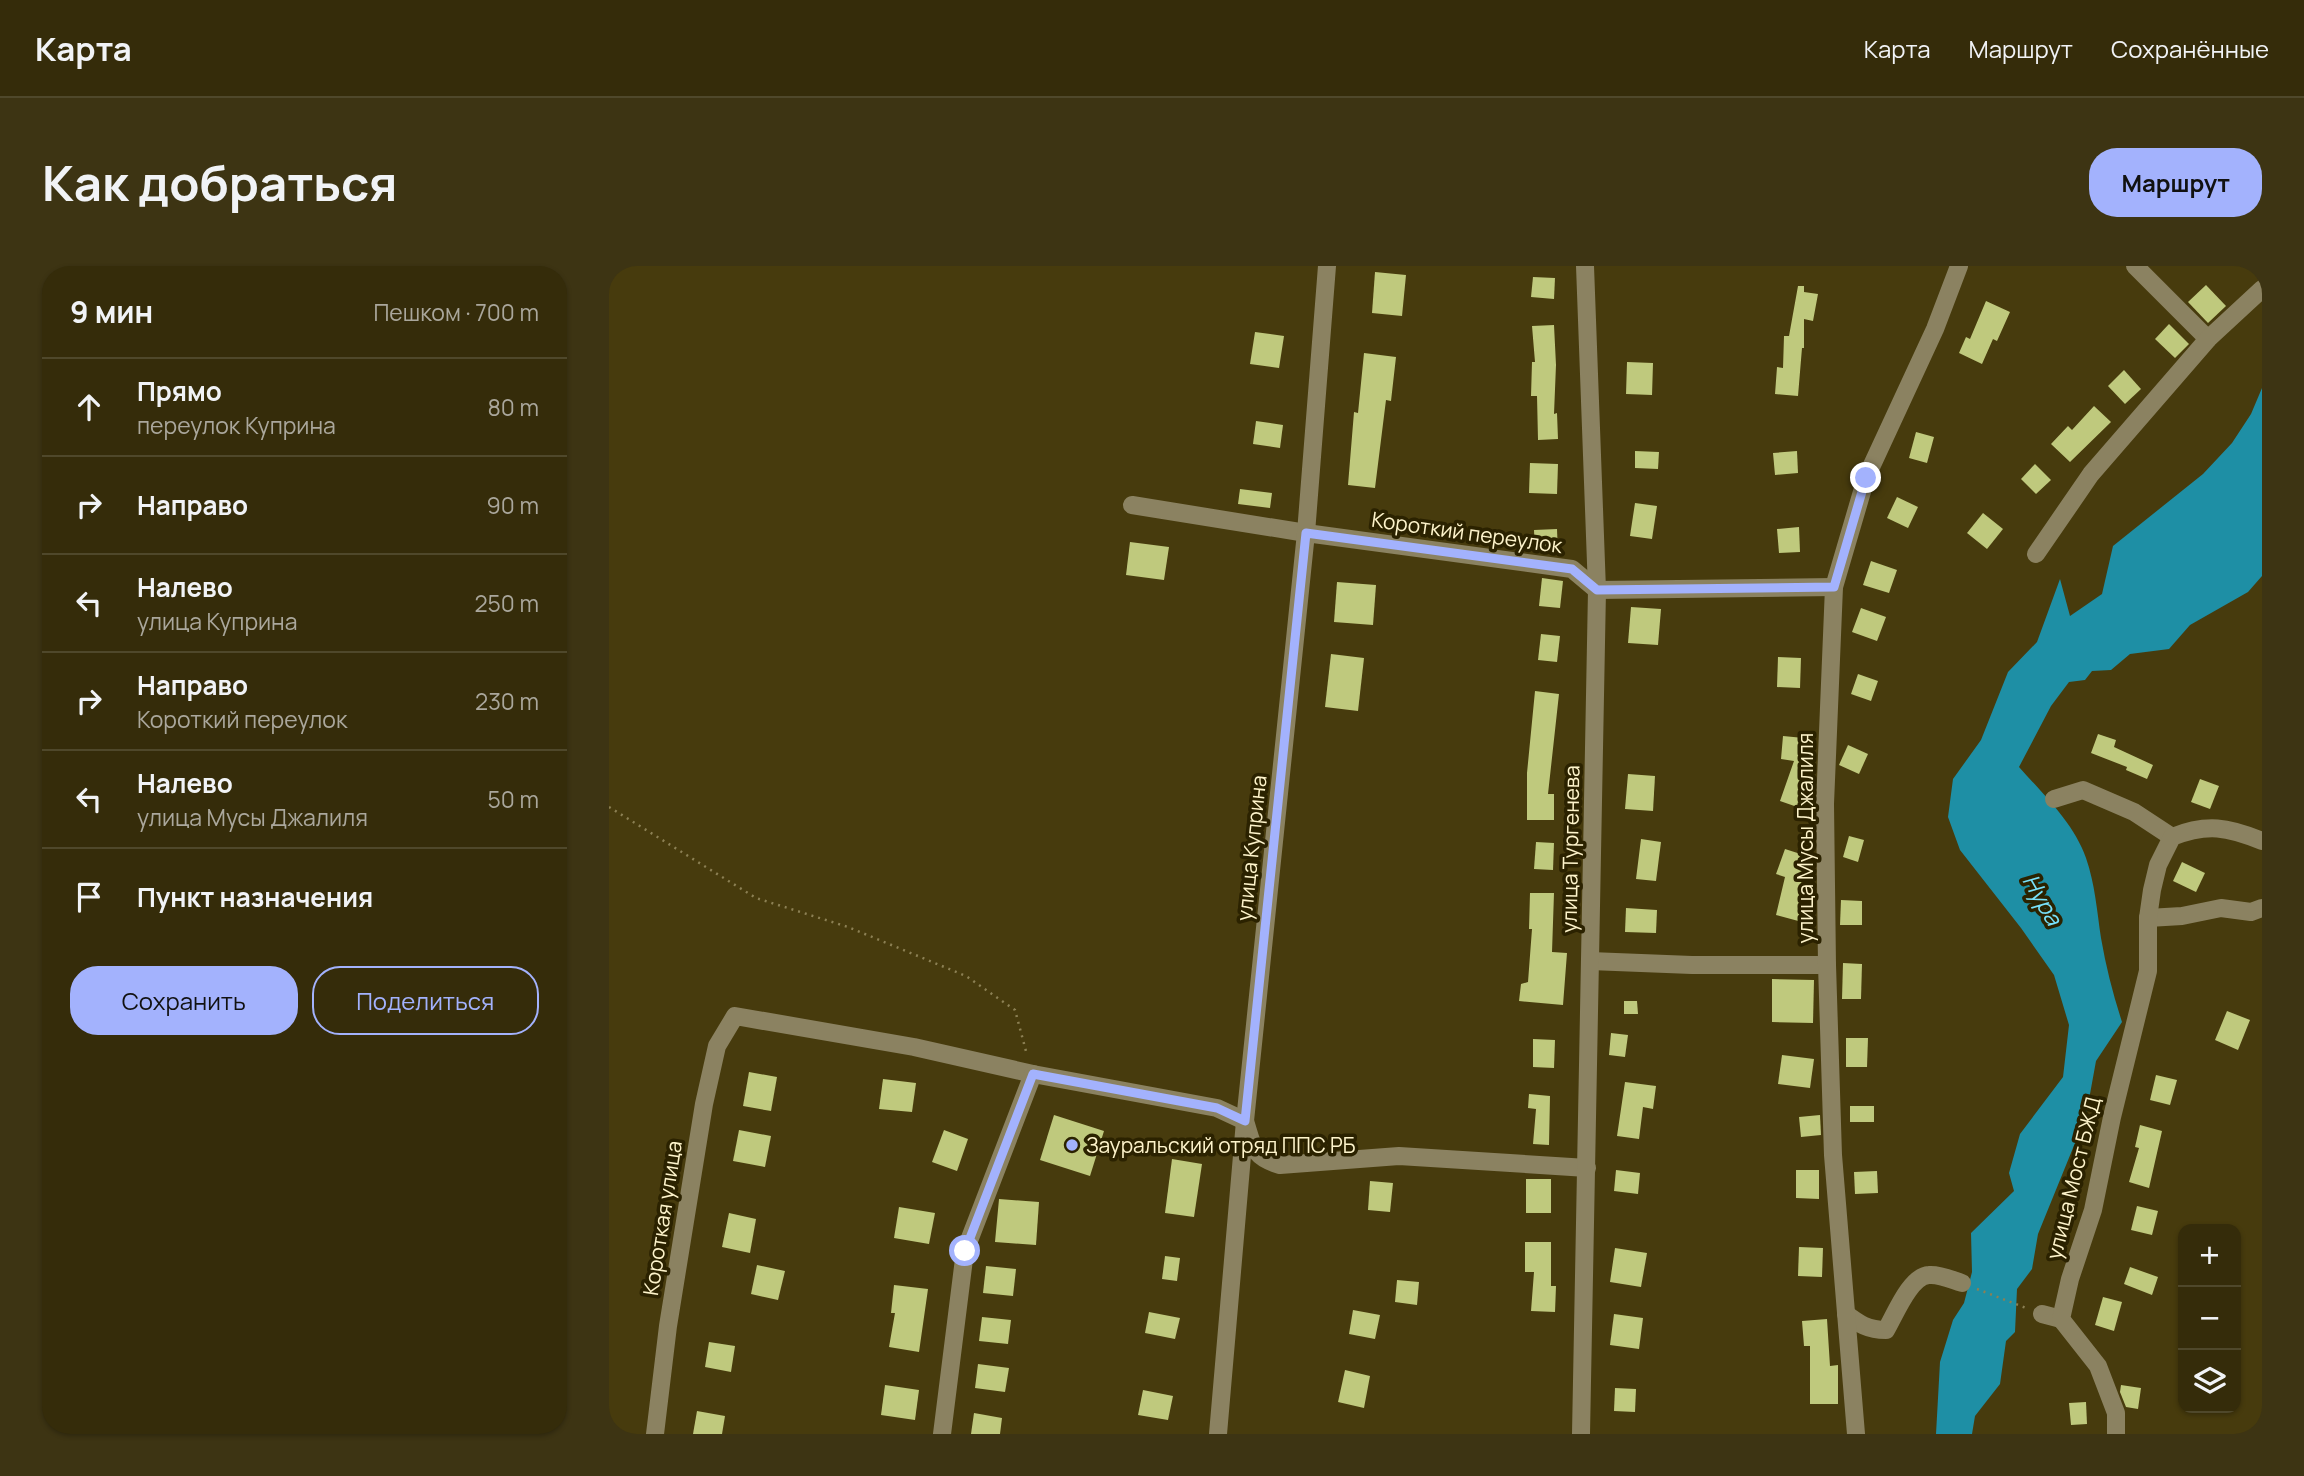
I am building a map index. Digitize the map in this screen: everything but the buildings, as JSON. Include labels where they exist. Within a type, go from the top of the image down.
[{"type":"street","name":"улица Куприна","points":[[1218,1434],[1245,1121],[1306,533],[1327,266]]},
{"type":"street","name":"улица Тургенева","points":[[1581,1434],[1597,590],[1585,266]]},
{"type":"street","name":"улица Мусы Джалиля","points":[[1856,1434],[1833,1155],[1827,965],[1825,803],[1834,587],[1866,478],[1934,329],[1959,266]]},
{"type":"street","points":[[2135,266],[2208,339]]},
{"type":"street","points":[[2036,554],[2091,474],[2208,339],[2262,289]]},
{"type":"street","name":"Короткий переулок","points":[[1132,505],[1306,533],[1572,569],[1597,590]]},
{"type":"street","points":[[1597,590],[1834,587]]},
{"type":"street","points":[[2055,799],[2083,790],[2134,813],[2172,837],[2187,831],[2213,827],[2239,831],[2262,841]]},
{"type":"street","name":"улица Мост БЖД","points":[[2061,1319],[2070,1279],[2093,1210],[2112,1117],[2148,971],[2148,918],[2152,890],[2158,865],[2172,837]]},
{"type":"street","points":[[2148,918],[2182,916],[2221,908],[2251,912],[2262,908]]},
{"type":"street","points":[[1590,961],[1692,965],[1827,965]]},
{"type":"street","name":"Короткая улица","points":[[655,1434],[667,1326],[704,1104],[717,1045],[735,1016],[914,1047],[1033,1074]]},
{"type":"street","points":[[942,1434],[965,1251],[1033,1074],[1217,1108],[1245,1121],[1255,1154],[1265,1161],[1280,1165],[1399,1156],[1587,1168]]},
{"type":"street","points":[[1846,1314],[1863,1327],[1886,1330],[1917,1279],[1928,1275],[1940,1276],[1962,1283]]},
{"type":"street","points":[[2042,1314],[2061,1319],[2098,1366],[2116,1413],[2116,1434]]},
{"type":"path","points":[[609,807],[756,898],[848,927],[966,976],[1015,1010],[1033,1074]]},
{"type":"path","points":[[1962,1283],[2042,1314]]},
{"type":"water","name":"Нура","points":[[2262,388],[2262,576],[2248,592],[2190,625],[2169,649],[2130,654],[2111,670],[2092,671],[2085,680],[2069,682],[2051,706],[2019,767],[2048,798],[2081,845],[2094,888],[2105,959],[2122,1022],[2096,1061],[2086,1116],[2038,1234],[2032,1269],[2017,1289],[2015,1332],[2006,1341],[2000,1384],[1975,1416],[1972,1434],[1936,1434],[1940,1362],[1953,1320],[1964,1303],[1972,1272],[1971,1233],[2014,1191],[2009,1173],[2020,1134],[2063,1077],[2069,1025],[2054,975],[1960,850],[1948,817],[1953,779],[1981,740],[2008,672],[2037,642],[2060,579],[2070,616],[2102,594],[2113,546],[2203,474],[2232,443],[2251,414]]},
{"type":"place","name":"Зауральский отряд ППС РБ","points":[[1072,1145]]},
{"type":"route","points":[[965,1251],[1033,1074],[1217,1108],[1245,1121],[1306,533],[1572,569],[1597,590],[1834,587],[1866,478]]}]
